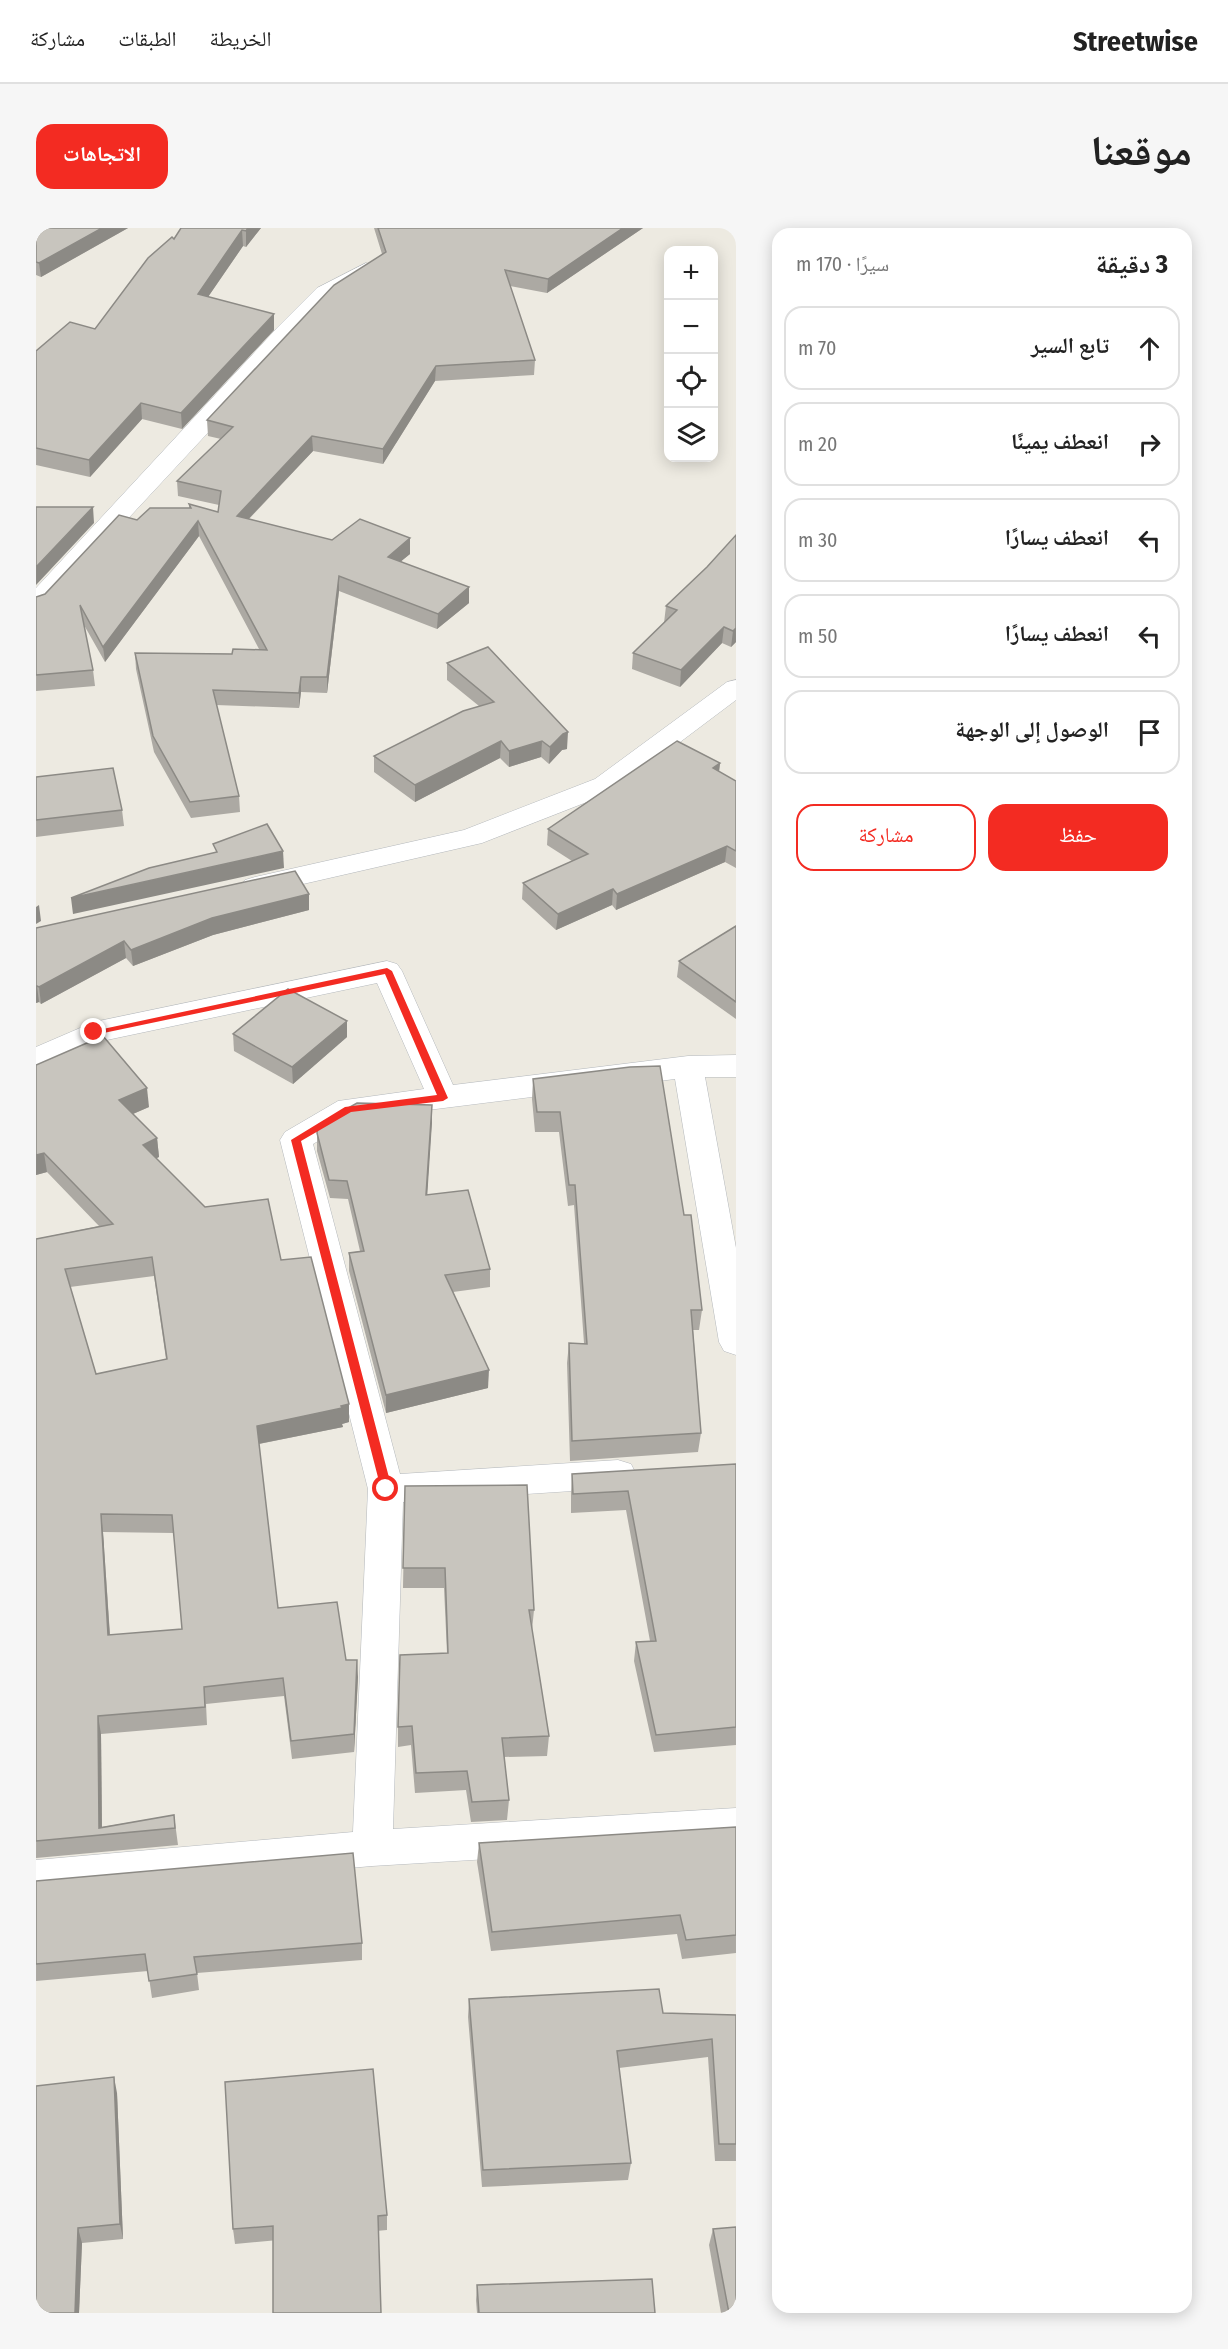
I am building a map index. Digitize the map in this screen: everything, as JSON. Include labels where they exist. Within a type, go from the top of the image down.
[{"type":"street","points":[[36,603],[293,325],[325,293],[373,265]]},
{"type":"street","points":[[225,893],[471,837],[604,785],[736,688]]},
{"type":"street","points":[[36,1059],[94,1032],[387,971],[443,1098]]},
{"type":"street","points":[[372,1848],[386,1489],[296,1140],[349,1109],[688,1067],[736,1066]]},
{"type":"street","points":[[688,1067],[736,1342]]},
{"type":"street","points":[[386,1489],[654,1471]]},
{"type":"street","points":[[36,1878],[372,1848],[736,1826]]},
{"type":"building","points":[[36,228],[102,228],[39,263],[36,262]]},
{"type":"building","points":[[181,228],[248,228],[246,231],[242,230],[198,294],[274,314],[181,413],[141,403],[89,460],[36,448],[36,351],[70,322],[95,329],[148,258],[172,237],[174,239]]},
{"type":"building","points":[[378,228],[623,228],[548,279],[505,270],[535,360],[436,366],[383,449],[312,436],[237,516],[332,540],[360,519],[410,538],[388,557],[469,587],[438,614],[339,576],[327,677],[301,677],[299,693],[213,690],[239,796],[190,802],[153,736],[135,653],[232,654],[233,649],[267,650],[198,521],[103,647],[80,605],[93,670],[36,675],[36,597],[45,594],[119,515],[137,520],[150,508],[191,508],[189,504],[218,512],[221,491],[177,481],[233,427],[207,420],[334,285],[386,252]]},
{"type":"building","points":[[36,507],[93,507],[36,567]]},
{"type":"building","points":[[736,535],[736,628],[733,631],[724,627],[681,670],[633,653],[677,610],[666,606],[707,567]]},
{"type":"building","points":[[488,647],[568,732],[550,747],[542,741],[509,751],[501,741],[415,785],[374,756],[463,711],[494,702],[447,663]]},
{"type":"building","points":[[677,741],[720,763],[713,768],[736,781],[736,851],[727,846],[617,894],[613,889],[558,914],[523,883],[588,854],[548,829]]},
{"type":"building","points":[[113,768],[122,810],[36,820],[36,777]]},
{"type":"building","points":[[267,824],[283,851],[71,898],[149,868],[217,852],[213,844]]},
{"type":"building","points":[[295,871],[309,894],[212,918],[131,950],[124,941],[39,987],[36,986],[36,928]]},
{"type":"building","points":[[736,926],[736,1002],[679,961]]},
{"type":"building","points":[[288,989],[347,1021],[292,1067],[233,1034]]},
{"type":"building","points":[[103,1036],[147,1088],[119,1100],[157,1138],[143,1145],[205,1207],[268,1199],[281,1260],[311,1257],[349,1404],[341,1406],[342,1408],[257,1426],[278,1608],[337,1602],[346,1660],[357,1660],[354,1734],[291,1741],[283,1678],[204,1687],[205,1707],[98,1716],[99,1828],[174,1815],[175,1828],[36,1841],[36,1239],[113,1224],[44,1153],[36,1155],[36,1065]],"holes":[[[152,1257],[167,1359],[96,1374],[65,1269]],[[101,1514],[172,1515],[182,1629],[108,1635]]]},
{"type":"building","points":[[660,1066],[684,1215],[691,1215],[702,1310],[691,1310],[701,1433],[572,1441],[569,1343],[587,1344],[575,1185],[569,1185],[560,1112],[537,1112],[533,1079],[630,1067]]},
{"type":"building","points":[[357,1103],[432,1105],[426,1195],[468,1190],[490,1269],[445,1275],[489,1370],[386,1395],[349,1253],[364,1251],[347,1181],[329,1180],[317,1133],[318,1125]]},
{"type":"building","points":[[736,1464],[736,1727],[656,1735],[636,1642],[656,1641],[628,1491],[573,1494],[572,1474]]},
{"type":"building","points":[[527,1485],[534,1610],[529,1610],[549,1736],[502,1738],[509,1800],[472,1802],[467,1771],[416,1773],[412,1726],[398,1727],[400,1655],[448,1653],[445,1568],[403,1568],[405,1486]]},
{"type":"building","points":[[736,1827],[736,1935],[686,1940],[680,1915],[492,1932],[479,1843]]},
{"type":"building","points":[[353,1853],[362,1943],[194,1957],[197,1974],[149,1981],[145,1954],[36,1964],[36,1881]]},
{"type":"building","points":[[659,1989],[663,2013],[736,2015],[736,2144],[719,2144],[712,2039],[617,2051],[631,2163],[483,2170],[469,1999]]},
{"type":"building","points":[[373,2069],[387,2215],[378,2216],[381,2313],[273,2313],[273,2226],[233,2229],[225,2082]]},
{"type":"building","points":[[114,2077],[120,2224],[78,2228],[75,2313],[36,2313],[36,2086]]},
{"type":"building","points":[[736,2227],[736,2313],[729,2313],[713,2229]]},
{"type":"building","points":[[652,2279],[655,2313],[479,2313],[477,2285]]},
{"type":"route","points":[[94,1032],[387,971],[443,1098],[349,1109],[296,1140],[386,1489]]}]
